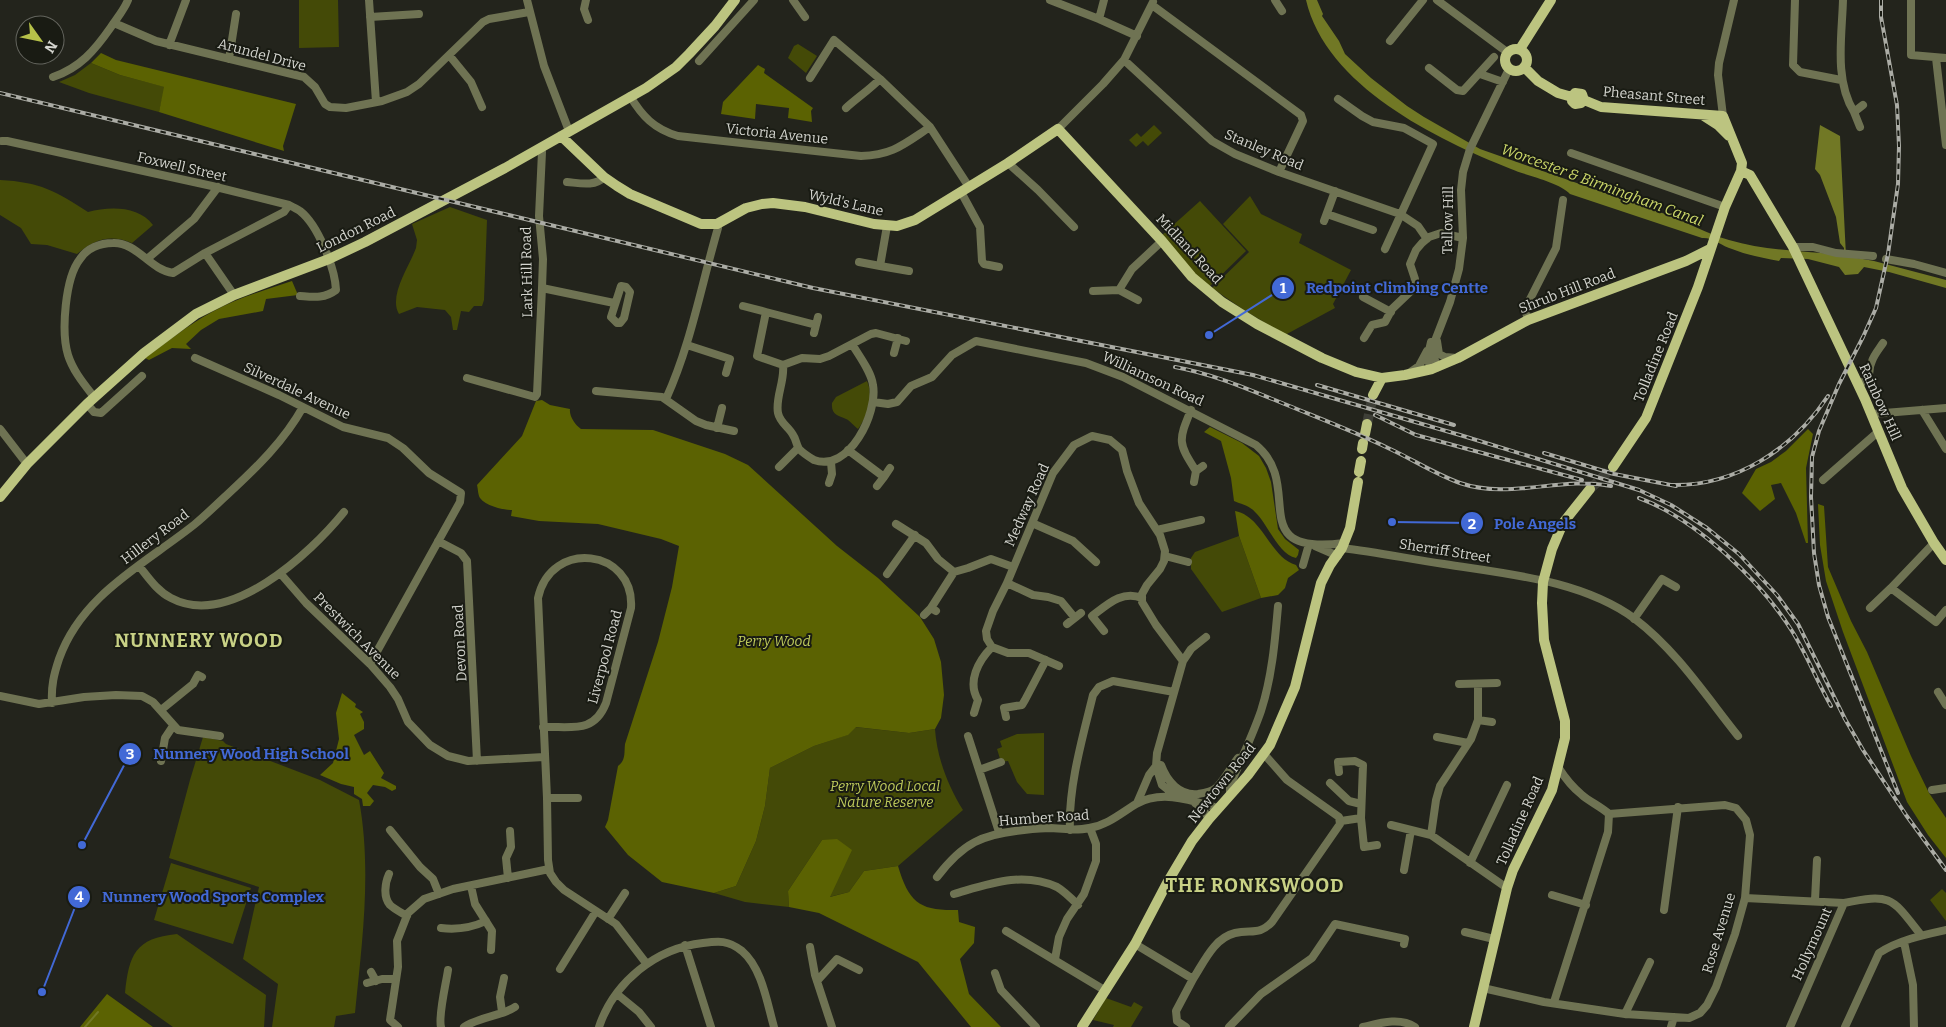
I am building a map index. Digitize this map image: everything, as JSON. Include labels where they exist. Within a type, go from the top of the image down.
[{"type":"main road","name":"London Road","points":[[0,497],[27,464],[90,401],[144,353],[196,314],[234,295],[328,259],[424,211],[654,83],[676,67],[715,26],[735,0]]},
{"type":"main road","points":[[1539,19],[1544,0]]},
{"type":"main road","points":[[1520,50],[1551,0]]},
{"type":"main road","points":[[1514,49],[1520,50],[1527,58],[1524,67],[1517,71],[1509,69],[1505,62],[1507,52],[1514,49]]},
{"type":"main road","name":"Pheasant Street","points":[[1524,67],[1538,81],[1558,93],[1572,97],[1572,101],[1575,104],[1581,103],[1584,100],[1601,107],[1723,116]]},
{"type":"main road","points":[[1700,115],[1718,125],[1734,141]]},
{"type":"main road","points":[[1723,116],[1742,163],[1741,171]]},
{"type":"main road","name":"Wyld's Lane","points":[[717,224],[746,208],[773,203],[805,207],[887,226],[906,224],[1008,163],[1058,129]]},
{"type":"main road","name":"Midland Road","points":[[1058,129],[1192,276],[1222,302],[1257,324],[1322,358],[1356,372],[1382,378],[1435,368]]},
{"type":"main road","points":[[565,133],[604,177],[630,194],[690,221],[709,225],[717,224]]},
{"type":"main road","name":"Tolladine Road","points":[[1613,467],[1645,422],[1698,287],[1725,207],[1741,171]]},
{"type":"main road","name":"Rainbow Hill","points":[[1741,171],[1750,174],[1794,249],[1872,414],[1902,488],[1946,560]]},
{"type":"main road","name":"Shrub Hill Road","points":[[1435,368],[1458,358],[1528,320],[1686,261],[1711,247]]},
{"type":"main road","points":[[1373,395],[1382,378]]},
{"type":"main road","name":"Newtown Road","points":[[1082,1027],[1135,944],[1167,883],[1192,841],[1208,819],[1264,754],[1295,687],[1321,583],[1330,564],[1341,549],[1350,528],[1360,460]]},
{"type":"main road","name":"Tolladine Road","points":[[1474,1027],[1507,888],[1552,790],[1565,738],[1565,722],[1544,640],[1543,582],[1552,548],[1563,523],[1590,489]]},
{"type":"street","points":[[52,77],[66,72],[90,55],[114,23],[128,0]]},
{"type":"street","points":[[169,45],[186,0]]},
{"type":"street","points":[[369,0],[376,102]]},
{"type":"street","points":[[528,0],[529,12],[544,66],[565,133]]},
{"type":"street","points":[[586,0],[584,8],[588,20]]},
{"type":"street","points":[[699,61],[754,0]]},
{"type":"street","points":[[793,0],[805,17]]},
{"type":"street","points":[[1050,0],[1137,36]]},
{"type":"street","points":[[1099,19],[1104,0]]},
{"type":"street","points":[[1275,0],[1282,11]]},
{"type":"street","points":[[1390,41],[1423,0]]},
{"type":"street","points":[[1723,116],[1718,75],[1719,63],[1734,0]]},
{"type":"street","points":[[1795,0],[1793,65],[1800,72],[1841,80]]},
{"type":"street","points":[[1843,0],[1841,80],[1849,104],[1860,127]]},
{"type":"street","points":[[1912,0],[1911,54],[1946,58]]},
{"type":"street","points":[[1442,1],[1507,52]]},
{"type":"street","points":[[1153,2],[1301,115],[1303,121],[1279,172]]},
{"type":"street","name":"Wyld's Lane","points":[[1058,129],[1098,90],[1124,60],[1153,2]]},
{"type":"street","name":"Arundel Drive","points":[[114,23],[155,45],[169,45],[304,77],[316,86],[325,104],[330,107],[346,108],[376,102],[407,92],[419,84],[483,22],[489,19],[529,12]]},
{"type":"street","points":[[229,59],[236,14]]},
{"type":"street","points":[[370,17],[419,14]]},
{"type":"street","points":[[810,78],[834,40],[880,79],[930,128],[965,189],[980,227],[982,261],[984,264],[998,267]]},
{"type":"street","points":[[449,55],[472,82],[482,107]]},
{"type":"street","points":[[1430,68],[1460,91],[1466,90],[1494,57]]},
{"type":"street","points":[[1936,58],[1946,140]]},
{"type":"street","name":"Stanley Road","points":[[1124,60],[1212,141],[1235,154],[1279,172],[1400,214],[1418,226],[1427,239]]},
{"type":"street","name":"Tallow Hill","points":[[1458,358],[1445,357],[1439,354],[1437,343],[1459,269],[1463,238],[1462,172],[1468,154],[1509,69]]},
{"type":"street","points":[[1480,74],[1503,82]]},
{"type":"street","points":[[846,108],[859,96],[865,94],[880,79]]},
{"type":"street","points":[[865,94],[872,101]]},
{"type":"street","name":"Victoria Avenue","points":[[630,96],[650,124],[668,134],[861,156],[878,156],[889,153],[930,128]]},
{"type":"street","points":[[1338,99],[1373,122],[1404,128],[1433,144],[1385,249]]},
{"type":"street","points":[[1854,112],[1863,104]]},
{"type":"street","name":"Foxwell Street","points":[[2,141],[218,187],[289,206],[300,211],[313,225],[336,278],[336,290]]},
{"type":"street","name":"Lark Hill Road","points":[[467,378],[535,397],[537,394],[543,259],[539,216],[542,152],[540,148]]},
{"type":"street","points":[[1571,153],[1725,207]]},
{"type":"street","points":[[1008,163],[1074,226]]},
{"type":"street","points":[[567,182],[594,184],[600,182],[604,177]]},
{"type":"street","points":[[147,259],[194,219],[218,187]]},
{"type":"street","points":[[1335,191],[1326,217],[1373,230]]},
{"type":"street","points":[[1528,320],[1525,309],[1556,248],[1563,200]]},
{"type":"street","points":[[142,376],[131,383],[100,413],[94,412],[72,366],[66,344],[65,320],[70,284],[79,259],[93,247],[106,243],[123,244],[159,269],[172,274],[205,253],[284,212],[289,206]]},
{"type":"street","points":[[666,399],[680,368],[687,345],[718,228],[717,224]]},
{"type":"street","points":[[880,266],[887,226]]},
{"type":"street","points":[[1364,338],[1372,325],[1385,322],[1391,312],[1413,289],[1415,280],[1410,264],[1416,250],[1427,239],[1441,233],[1463,238]]},
{"type":"street","points":[[1119,290],[1132,269],[1162,241]]},
{"type":"street","points":[[1794,249],[1813,247],[1836,253],[1872,256]]},
{"type":"street","points":[[205,253],[234,295]]},
{"type":"street","points":[[1886,259],[1946,273]]},
{"type":"street","points":[[859,262],[909,272]]},
{"type":"street","points":[[542,288],[614,303]]},
{"type":"street","points":[[300,296],[322,297],[336,290],[343,297]]},
{"type":"street","points":[[1093,292],[1119,290],[1138,300]]},
{"type":"street","points":[[1363,296],[1391,312]]},
{"type":"street","points":[[743,306],[817,321],[814,333]]},
{"type":"street","points":[[766,312],[756,356],[783,365],[802,358],[823,358],[876,334],[902,339],[894,353]]},
{"type":"street","name":"Tallow Hill","points":[[1405,375],[1419,366],[1444,315]]},
{"type":"street","name":"Tallow Hill","points":[[1435,368],[1432,346],[1436,334]]},
{"type":"street","name":"Williamson Road","points":[[873,402],[888,404],[897,402],[911,386],[932,378],[952,355],[976,342],[1086,363],[1123,377],[1256,445],[1270,460],[1273,468],[1280,500],[1283,528],[1291,539],[1341,549]]},
{"type":"street","points":[[1858,384],[1868,380],[1871,372],[1871,363],[1883,343]]},
{"type":"street","points":[[783,365],[784,375],[778,413],[783,424],[793,434],[798,448],[813,459],[831,462],[843,456],[848,450],[869,420],[873,402],[873,383],[852,344]]},
{"type":"street","points":[[687,345],[730,358]]},
{"type":"street","points":[[726,373],[732,350]]},
{"type":"street","points":[[1428,350],[1427,359],[1435,368]]},
{"type":"street","name":"Silverdale Avenue","points":[[195,358],[343,427],[388,438],[403,448],[429,473],[461,493],[460,502],[438,541]]},
{"type":"street","points":[[596,391],[662,397],[696,421],[734,431]]},
{"type":"street","name":"Hillery Road","points":[[52,703],[52,681],[70,634],[102,595],[196,523],[257,466],[291,428],[303,407]]},
{"type":"street","points":[[717,428],[722,408]]},
{"type":"street","points":[[1872,414],[1946,408]]},
{"type":"street","points":[[1190,410],[1180,440],[1184,452],[1196,471],[1194,482]]},
{"type":"street","points":[[1922,410],[1946,449]]},
{"type":"street","points":[[0,428],[27,464]]},
{"type":"street","points":[[1823,480],[1879,431]]},
{"type":"street","name":"Medway Road","points":[[992,647],[987,639],[986,631],[993,611],[1007,583],[1053,473],[1074,445],[1092,436],[1110,440],[1122,450],[1127,471],[1139,503],[1157,530],[1163,543],[1165,556]]},
{"type":"street","points":[[779,468],[798,448]]},
{"type":"street","points":[[848,450],[884,477]]},
{"type":"street","points":[[829,483],[832,474],[831,462]]},
{"type":"street","points":[[1196,471],[1203,466]]},
{"type":"street","points":[[877,486],[890,468]]},
{"type":"street","points":[[139,566],[156,587],[170,598],[199,606],[217,605],[254,589],[280,573],[323,537],[344,512]]},
{"type":"street","points":[[1157,530],[1201,520]]},
{"type":"street","points":[[1032,523],[1072,541],[1096,562]]},
{"type":"street","points":[[896,524],[926,543],[938,558],[954,572]]},
{"type":"street","points":[[880,569],[885,576],[915,535]]},
{"type":"street","points":[[370,664],[438,541]]},
{"type":"street","name":"Devon Road","points":[[438,541],[461,553],[467,561],[477,761]]},
{"type":"street","points":[[1870,608],[1892,588],[1934,543]]},
{"type":"street","points":[[1303,564],[1310,544]]},
{"type":"street","name":"Williamson Road","points":[[1310,544],[1328,545],[1341,549]]},
{"type":"street","name":"Sherriff Street","points":[[1341,549],[1491,571],[1566,587],[1595,596],[1634,619],[1672,653],[1738,736]]},
{"type":"street","points":[[1183,661],[1144,608],[1142,598],[1147,586],[1163,565],[1165,556],[1188,562]]},
{"type":"street","name":"Liverpool Road","points":[[542,727],[587,725],[595,722],[602,713],[606,703],[631,608],[632,595],[621,574],[605,561],[592,558],[564,562],[556,566],[540,586],[538,598],[542,727],[549,869]]},
{"type":"street","points":[[924,615],[933,610],[954,572],[991,559],[1013,567]]},
{"type":"street","name":"Prestwich Avenue","points":[[280,573],[394,691],[408,722],[422,738],[448,756],[477,761],[544,757]]},
{"type":"street","points":[[1634,619],[1662,579],[1676,587]]},
{"type":"street","points":[[1007,583],[1033,595],[1048,597],[1061,602],[1078,616],[1067,624]]},
{"type":"street","points":[[1892,588],[1936,622],[1946,610]]},
{"type":"street","points":[[1104,631],[1092,616],[1124,595],[1142,598]]},
{"type":"street","points":[[1230,795],[1230,786],[1255,726],[1266,693],[1276,635],[1278,606]]},
{"type":"street","points":[[1176,797],[1162,785],[1156,766],[1157,753],[1183,661],[1191,649],[1206,638]]},
{"type":"street","points":[[974,713],[978,700],[972,683],[983,656],[992,647],[1008,653],[1029,653],[1059,666]]},
{"type":"street","points":[[1006,717],[1004,708],[1022,705],[1046,660]]},
{"type":"street","points":[[969,670],[978,669]]},
{"type":"street","points":[[161,710],[193,684],[198,675],[202,677]]},
{"type":"street","points":[[1070,830],[1069,816],[1075,775],[1093,695],[1099,687],[1113,681],[1174,692]]},
{"type":"street","points":[[1459,684],[1497,683]]},
{"type":"street","points":[[1431,836],[1440,786],[1468,743],[1478,720],[1478,684]]},
{"type":"street","points":[[1938,692],[1946,705]]},
{"type":"street","points":[[0,696],[32,704],[52,703],[84,697],[131,694],[150,700],[161,710],[173,726],[182,731],[220,736]]},
{"type":"street","points":[[1478,720],[1492,722]]},
{"type":"street","points":[[161,761],[165,738],[173,726]]},
{"type":"street","points":[[968,736],[999,832]]},
{"type":"street","points":[[1437,737],[1468,743]]},
{"type":"street","points":[[1156,766],[1160,765],[1166,778],[1180,790],[1193,795],[1205,793],[1217,787],[1243,753]]},
{"type":"street","points":[[1264,754],[1287,780],[1339,817],[1341,821]]},
{"type":"street","points":[[1339,772],[1338,759],[1355,761],[1364,765],[1361,804],[1364,846],[1377,845]]},
{"type":"street","points":[[979,770],[1001,762]]},
{"type":"street","points":[[1137,803],[1149,775],[1156,766]]},
{"type":"street","points":[[1554,1002],[1608,832],[1609,814],[1601,806],[1584,797],[1569,783],[1558,767]]},
{"type":"street","points":[[1330,783],[1349,801],[1361,804]]},
{"type":"street","points":[[1470,862],[1506,785]]},
{"type":"street","points":[[1932,790],[1946,788]]},
{"type":"street","name":"Humber Road","points":[[937,877],[962,850],[980,838],[999,832],[1050,828],[1070,830],[1090,828],[1111,820],[1137,803],[1163,797],[1176,797],[1218,808]]},
{"type":"street","points":[[547,798],[578,798]]},
{"type":"street","points":[[1191,801],[1203,809],[1208,819]]},
{"type":"street","name":"Rose Avenue","points":[[1483,988],[1625,1014],[1690,1018],[1700,1013],[1707,1005],[1716,987],[1735,934],[1744,898],[1750,835],[1746,820],[1736,808],[1724,805],[1678,807],[1609,814]]},
{"type":"street","points":[[1664,910],[1678,807]]},
{"type":"street","points":[[1186,1027],[1177,1021],[1176,1011],[1193,979],[1219,941],[1234,933],[1262,930],[1272,922],[1341,821],[1361,818]]},
{"type":"street","points":[[1391,825],[1431,836],[1507,888]]},
{"type":"street","points":[[1055,958],[1059,937],[1066,919],[1078,905],[1091,875],[1097,853],[1090,828]]},
{"type":"street","points":[[390,830],[420,867],[433,879],[439,894]]},
{"type":"street","points":[[1404,870],[1411,830]]},
{"type":"street","points":[[508,878],[506,858],[512,847],[510,831]]},
{"type":"street","points":[[1815,900],[1817,860]]},
{"type":"street","points":[[397,1027],[390,1020],[398,967],[397,941],[407,916],[424,899],[439,894],[549,869],[556,882],[564,890],[622,930],[646,963]]},
{"type":"street","points":[[389,874],[385,882],[386,895],[390,905],[407,916]]},
{"type":"street","points":[[954,894],[1003,880],[1033,880],[1058,888],[1078,905]]},
{"type":"street","points":[[471,886],[475,904],[492,931],[491,950]]},
{"type":"street","points":[[608,919],[625,893]]},
{"type":"street","points":[[1552,895],[1586,905]]},
{"type":"street","points":[[1744,898],[1815,900],[1844,903]]},
{"type":"street","name":"Hollymount","points":[[1790,1027],[1844,903],[1871,898],[1884,899],[1901,909],[1921,935]]},
{"type":"street","points":[[560,969],[596,911]]},
{"type":"street","points":[[441,928],[457,930],[476,926],[486,921]]},
{"type":"street","points":[[1229,1027],[1261,994],[1312,958],[1336,921],[1405,939]]},
{"type":"street","points":[[1006,930],[1106,990]]},
{"type":"street","points":[[1845,1027],[1879,953],[1890,946],[1921,935],[1946,930]]},
{"type":"street","points":[[1465,932],[1494,939]]},
{"type":"street","points":[[388,939],[397,941]]},
{"type":"street","points":[[599,1027],[610,1003],[646,963],[685,945],[723,941],[741,951],[752,962],[774,1027]]},
{"type":"street","points":[[1904,942],[1913,985],[1914,1027]]},
{"type":"street","points":[[1135,944],[1193,979]]},
{"type":"street","points":[[685,945],[711,1027]]},
{"type":"street","points":[[810,947],[817,981],[832,1027]]},
{"type":"street","points":[[817,981],[837,959],[859,970]]},
{"type":"street","points":[[1625,1014],[1650,962]]},
{"type":"street","points":[[442,1027],[439,1021],[448,970]]},
{"type":"street","points":[[371,972],[376,981]]},
{"type":"street","points":[[995,973],[1001,990],[1036,1027]]},
{"type":"street","points":[[438,977],[447,980]]},
{"type":"street","points":[[502,1012],[500,998],[504,978]]},
{"type":"street","points":[[367,983],[396,979]]},
{"type":"street","points":[[617,994],[639,1012],[651,1027]]},
{"type":"street","points":[[464,1027],[509,1011],[515,1007]]},
{"type":"street","points":[[1671,1027],[1674,1017]]},
{"type":"street","points":[[1363,1027],[1385,1022],[1408,1022],[1415,1027]]},
{"type":"green space","points":[[299,0],[338,0],[339,47],[299,48]]},
{"type":"green space","points":[[798,44],[817,56],[806,73],[788,58],[794,46]]},
{"type":"green space","points":[[101,53],[116,60],[296,104],[283,146],[284,151],[159,112],[164,87],[120,75],[91,63]]},
{"type":"green space","points":[[91,63],[120,75],[165,87],[159,112],[89,93],[59,82],[75,75]]},
{"type":"green space","points":[[758,65],[765,69],[764,73],[813,108],[811,111],[812,122],[788,118],[789,108],[756,104],[755,119],[721,114],[723,102]]},
{"type":"green space","points":[[1154,125],[1162,133],[1148,146],[1143,141],[1136,147],[1129,140],[1137,133],[1141,137]]},
{"type":"green space","points":[[0,180],[37,185],[57,193],[88,212],[115,208],[132,211],[140,214],[153,225],[132,243],[117,239],[103,240],[90,245],[77,254],[47,245],[31,244],[21,228],[0,215]]},
{"type":"green space","points":[[1250,196],[1261,214],[1302,234],[1299,243],[1351,270],[1333,304],[1335,308],[1285,335],[1212,288],[1249,252],[1223,224]]},
{"type":"green space","points":[[1200,201],[1246,251],[1209,287],[1191,271],[1161,236]]},
{"type":"green space","points":[[450,207],[487,220],[484,300],[482,306],[474,306],[469,312],[461,311],[457,330],[453,330],[451,317],[445,310],[417,307],[399,314],[396,307],[396,298],[401,281],[416,248],[417,240],[412,224]]},
{"type":"green space","points":[[292,281],[298,295],[266,299],[263,311],[219,319],[201,330],[186,344],[191,349],[172,348],[149,360],[145,358],[186,328],[222,307]]},
{"type":"green space","points":[[867,381],[870,400],[864,419],[858,429],[834,412],[832,403],[836,397]]},
{"type":"green space","name":"Perry Wood","points":[[542,400],[550,405],[570,409],[570,415],[581,429],[653,430],[725,454],[748,465],[837,546],[878,578],[920,617],[934,639],[941,662],[944,695],[941,718],[935,729],[909,733],[856,727],[848,735],[814,746],[770,768],[765,806],[756,841],[736,886],[714,893],[662,882],[628,855],[605,827],[618,766],[623,759],[625,744],[658,642],[672,587],[679,546],[661,539],[598,524],[539,521],[511,516],[512,510],[495,507],[480,498],[477,485],[522,436],[536,401]]},
{"type":"green space","points":[[1210,427],[1242,443],[1259,456],[1271,482],[1278,529],[1285,539],[1299,550],[1296,558],[1284,551],[1253,510],[1234,501],[1231,478],[1221,441],[1204,432]]},
{"type":"green space","points":[[1808,429],[1813,434],[1806,468],[1808,543],[1806,543],[1796,513],[1781,483],[1771,485],[1775,499],[1760,511],[1742,493],[1756,469],[1771,462],[1786,451]]},
{"type":"green space","points":[[1818,504],[1824,506],[1828,567],[1851,621],[1867,652],[1911,756],[1929,793],[1946,818],[1946,858],[1928,835],[1907,802],[1843,632],[1826,581],[1820,545]]},
{"type":"green space","points":[[1235,511],[1245,514],[1253,521],[1279,554],[1287,561],[1296,565],[1299,570],[1288,578],[1285,588],[1278,595],[1261,598],[1239,536]]},
{"type":"green space","points":[[1239,536],[1261,598],[1222,612],[1191,569],[1191,558],[1195,552]]},
{"type":"green space","points":[[342,693],[356,704],[355,707],[363,712],[360,714],[364,722],[364,729],[354,735],[364,755],[370,751],[384,773],[381,778],[396,786],[396,789],[392,791],[385,787],[373,785],[367,793],[374,801],[370,806],[363,806],[362,799],[354,794],[354,787],[320,775],[333,763],[339,739],[336,713]]},
{"type":"green space","name":"Perry Wood Local Nature Reserve","points":[[855,727],[909,733],[935,729],[938,751],[944,771],[963,810],[898,866],[864,871],[849,892],[829,897],[822,840],[788,891],[789,907],[745,902],[714,893],[736,886],[756,841],[765,806],[770,768],[814,746],[847,735]]},
{"type":"green space","points":[[1044,733],[1044,795],[1027,794],[1017,782],[1008,761],[1001,762],[997,749],[1002,747],[1000,741],[1017,734]]},
{"type":"green space","points":[[203,737],[223,741],[226,744],[320,780],[359,800],[363,826],[365,880],[363,933],[355,1013],[336,1016],[334,1027],[272,1027],[278,984],[243,959],[259,887],[169,858]]},
{"type":"green space","points":[[837,839],[852,850],[830,897],[849,892],[864,871],[898,866],[907,889],[918,902],[934,909],[958,910],[959,922],[975,927],[974,943],[960,959],[969,994],[1001,1027],[971,1027],[918,962],[819,913],[789,907],[788,891],[822,840]]},
{"type":"green space","points":[[171,863],[251,888],[233,944],[154,920]]},
{"type":"green space","points":[[1942,889],[1946,893],[1946,921],[1930,900]]},
{"type":"green space","points":[[177,934],[266,995],[264,1027],[173,1027],[125,993],[132,959],[143,944],[163,936]]},
{"type":"green space","points":[[107,994],[153,1027],[80,1027]]},
{"type":"green space","points":[[1106,998],[1131,1007],[1134,1002],[1143,1007],[1131,1027],[1113,1027],[1114,1025],[1093,1020]]},
{"type":"shaded area","points":[[1306,0],[1317,0],[1323,14],[1322,16],[1339,41],[1345,54],[1371,78],[1407,106],[1480,149],[1665,214],[1705,231],[1743,244],[1771,249],[1844,255],[1836,217],[1820,175],[1815,169],[1820,125],[1840,136],[1846,256],[1874,261],[1946,280],[1946,288],[1864,267],[1858,274],[1845,275],[1839,267],[1808,259],[1781,258],[1779,261],[1749,255],[1710,239],[1570,194],[1551,183],[1481,157],[1418,125],[1388,106],[1360,83],[1336,58],[1317,31]]},
{"type":"waterway","points":[[85,1027],[98,1012]]},
{"type":"tunnel","points":[[1367,424],[1373,395]]},
{"type":"tunnel","points":[[1590,489],[1613,467]]},
{"type":"railway","points":[[1881,0],[1881,17],[1897,105],[1898,184],[1888,254],[1876,308],[1839,384],[1819,431],[1812,457],[1811,497],[1814,553],[1819,585],[1828,617],[1898,793]]},
{"type":"railway","points":[[0,93],[813,288],[1253,375],[1460,435],[1639,490],[1671,505],[1707,528],[1739,554],[1777,595],[1798,624],[1845,719],[1863,750],[1906,815],[1946,870]]},
{"type":"railway","points":[[1175,367],[1218,378],[1363,436],[1460,483],[1479,488],[1497,489],[1573,484],[1611,486]]},
{"type":"railway","points":[[1317,385],[1454,425]]},
{"type":"railway","points":[[1670,485],[1694,484],[1717,479],[1739,472],[1760,461],[1798,433],[1828,396]]},
{"type":"railway","points":[[1375,415],[1416,435],[1582,480]]},
{"type":"railway","points":[[1544,453],[1614,474],[1676,486]]},
{"type":"railway","points":[[1639,498],[1682,520],[1725,553],[1745,572],[1779,612],[1792,631],[1831,706]]},
{"type":"place","name":"Redpoint Climbing Centte","points":[[1209,335]]},
{"type":"place","name":"Pole Angels","points":[[1392,522]]},
{"type":"place","name":"Nunnery Wood High School","points":[[82,845]]},
{"type":"place","name":"Nunnery Wood Sports Complex","points":[[42,992]]},
{"type":"district","name":"NUNNERY WOOD","points":[[199,640]]},
{"type":"district","name":"THE RONKSWOOD","points":[[1255,885]]},
{"type":"water label","name":"Worcester & Birmingham Canal","points":[[1602,185]]}]
